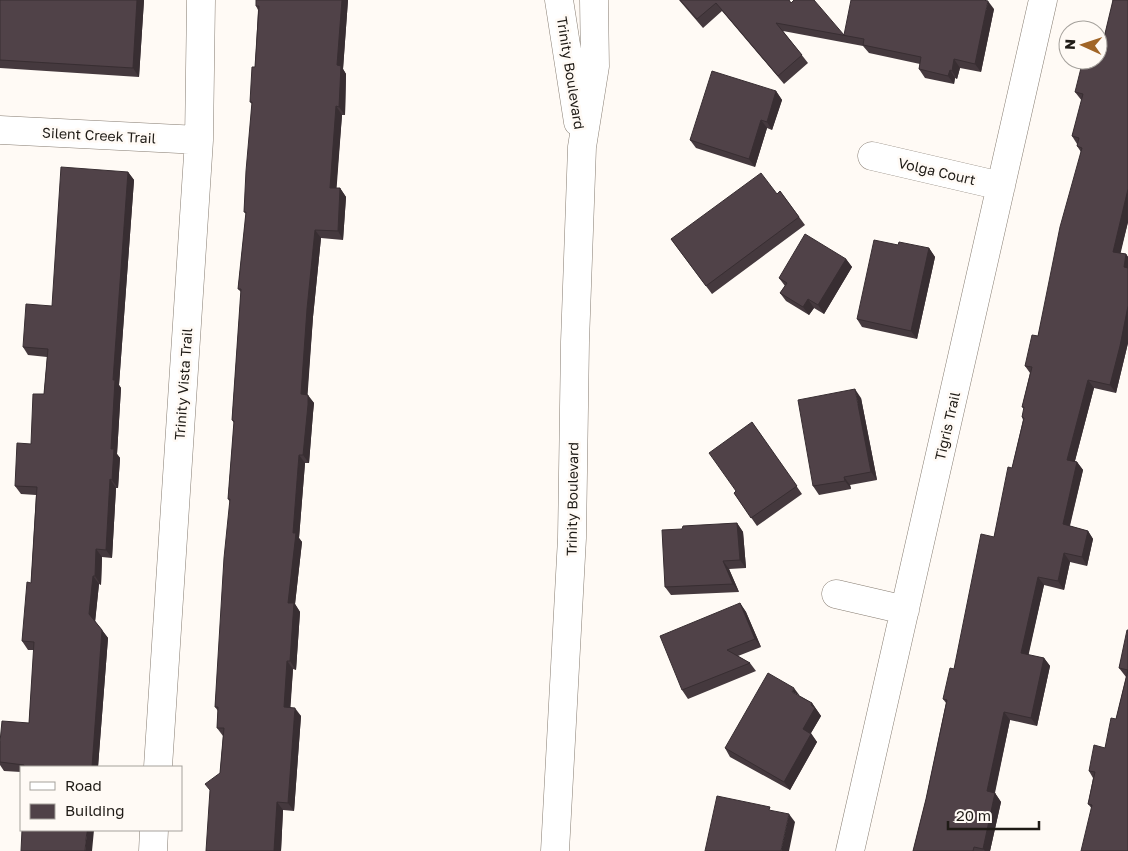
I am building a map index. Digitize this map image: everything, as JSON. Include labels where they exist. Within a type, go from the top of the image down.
[{"type":"street","name":"Trinity Vista Trail","points":[[158,766],[199,140],[201,0]]},
{"type":"street","name":"Trinity Boulevard","points":[[559,0],[582,147]]},
{"type":"street","name":"Trinity Boulevard","points":[[555,851],[572,538],[582,147],[595,66],[594,0]]},
{"type":"street","name":"Tigris Trail","points":[[850,851],[1043,0]]},
{"type":"street","name":"Silent Creek Trail","points":[[0,130],[199,140]]},
{"type":"street","name":"Volga Court","points":[[872,156],[1002,186]]},
{"type":"street","points":[[836,594],[905,610]]},
{"type":"street","points":[[153,851],[154,831]]},
{"type":"building","points":[[0,0],[137,0],[133,68],[0,60]]},
{"type":"building","points":[[256,0],[342,0],[337,65],[341,66],[339,107],[336,106],[330,188],[340,188],[338,231],[315,230],[307,309],[301,394],[308,395],[308,405],[303,455],[299,455],[293,533],[296,533],[288,603],[294,603],[290,661],[287,661],[284,707],[295,708],[288,803],[277,802],[274,851],[206,851],[210,790],[205,784],[220,773],[224,728],[217,728],[218,707],[215,707],[224,558],[230,499],[228,499],[234,421],[232,420],[241,289],[238,289],[246,212],[244,212],[252,102],[250,102],[252,67],[255,67],[259,6],[256,6]]},
{"type":"building","points":[[680,0],[789,0],[791,3],[794,0],[814,0],[844,35],[851,0],[988,1],[975,64],[954,59],[952,71],[950,70],[948,76],[919,69],[921,57],[863,45],[864,39],[776,23],[802,55],[778,76],[716,3],[697,19]]},
{"type":"building","points":[[1113,0],[1128,0],[1128,189],[1113,252],[1126,254],[1124,267],[1128,268],[1128,306],[1110,385],[1088,380],[1067,460],[1077,462],[1063,524],[1088,531],[1082,557],[1064,553],[1058,581],[1038,577],[1021,653],[1044,658],[1031,718],[1004,712],[987,791],[995,793],[983,849],[974,847],[973,851],[913,851],[947,700],[943,699],[950,668],[954,669],[981,534],[994,537],[1008,467],[1012,468],[1024,418],[1022,417],[1024,407],[1022,407],[1032,367],[1025,366],[1032,335],[1038,336],[1060,227],[1082,148],[1077,146],[1079,138],[1072,136],[1083,94],[1075,92],[1080,70],[1108,70],[1108,21]]},
{"type":"building","points":[[712,71],[776,91],[767,122],[761,120],[749,159],[690,140]]},
{"type":"building","points":[[61,167],[128,172],[113,380],[115,380],[111,449],[114,449],[112,480],[110,479],[106,550],[96,549],[95,576],[93,576],[89,614],[102,630],[92,766],[24,766],[0,762],[2,721],[29,723],[34,642],[22,641],[27,582],[31,583],[37,487],[15,486],[17,443],[31,444],[33,394],[44,394],[48,349],[23,347],[26,304],[52,306]]},
{"type":"building","points":[[761,173],[777,194],[780,191],[799,217],[706,286],[671,239]]},
{"type":"building","points":[[805,234],[846,259],[818,305],[808,299],[803,307],[780,293],[787,283],[779,278]]},
{"type":"building","points":[[874,240],[898,245],[899,242],[929,248],[911,331],[857,319]]},
{"type":"building","points":[[855,389],[871,472],[844,477],[845,481],[813,486],[798,400]]},
{"type":"building","points":[[752,422],[797,486],[751,518],[734,493],[736,491],[709,453]]},
{"type":"building","points":[[737,523],[740,560],[723,561],[733,584],[665,587],[662,530],[682,529],[683,526]]},
{"type":"building","points":[[740,603],[755,639],[727,650],[750,663],[682,690],[660,636]]},
{"type":"building","points":[[1128,630],[1128,670],[1119,668]]},
{"type":"building","points":[[1128,670],[1128,851],[1081,851],[1092,805],[1088,804],[1095,772],[1089,771],[1094,745],[1105,748],[1111,718],[1116,719]]},
{"type":"building","points":[[768,673],[794,688],[792,692],[812,703],[811,705],[815,708],[803,729],[811,734],[784,782],[725,748]]},
{"type":"building","points":[[717,796],[770,807],[769,810],[789,814],[781,851],[705,851]]},
{"type":"building","points":[[22,831],[87,831],[85,851],[21,851]]}]
